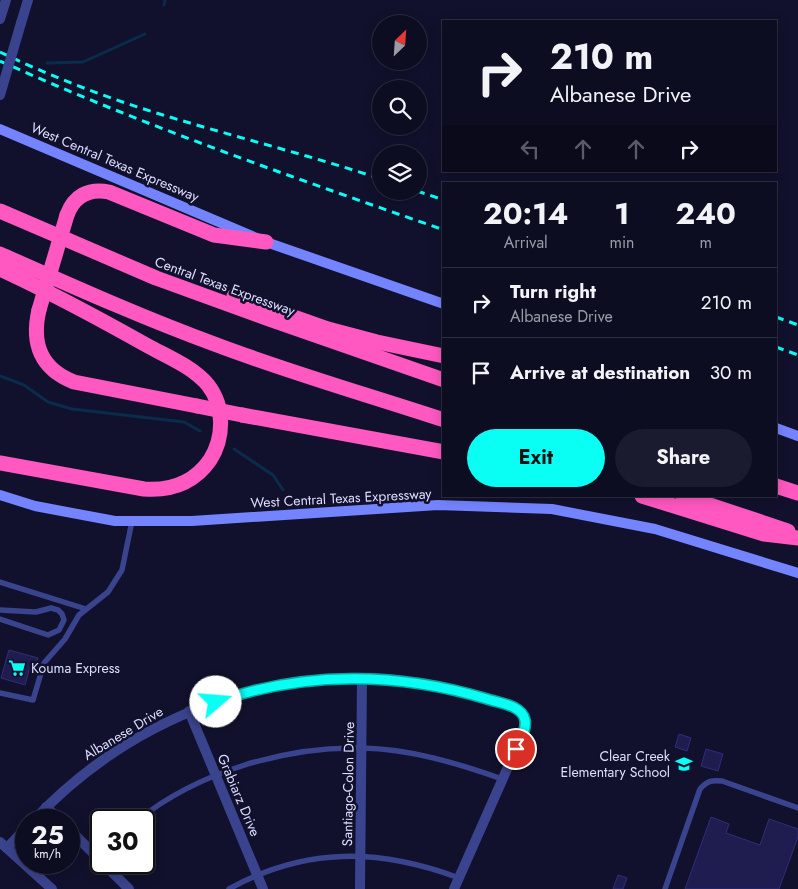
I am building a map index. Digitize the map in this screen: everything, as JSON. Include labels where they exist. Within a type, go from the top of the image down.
[{"type":"highway","points":[[266,242],[214,235],[108,192],[99,190],[90,192],[75,200],[68,215],[39,310],[36,334],[38,347],[48,364],[63,378],[80,384],[442,452]]},
{"type":"highway","name":"Central Texas Expressway","points":[[0,211],[156,278],[442,379]]},
{"type":"highway","points":[[0,254],[87,293],[216,345],[442,419]]},
{"type":"highway","points":[[0,269],[36,285],[186,367],[208,385],[214,396],[220,418],[218,444],[204,468],[184,483],[173,488],[159,490],[144,489],[0,464]]},
{"type":"highway","points":[[156,278],[200,283],[328,329],[377,342],[442,356]]},
{"type":"highway","points":[[777,486],[798,493]]},
{"type":"highway","points":[[645,497],[764,534],[798,538]]},
{"type":"highway","points":[[686,497],[798,534]]},
{"type":"main road","name":"West Central Texas Expressway","points":[[0,129],[266,242],[442,303]]},
{"type":"main road","points":[[777,428],[798,436]]},
{"type":"main road","name":"West Central Texas Expressway","points":[[0,495],[35,506],[115,521],[192,521],[438,505],[552,509],[655,529],[798,573]]},
{"type":"street","points":[[0,18],[6,0]]},
{"type":"street","points":[[0,95],[28,0]]},
{"type":"street","name":"Albanese Drive","points":[[46,807],[72,782],[115,750],[149,730],[189,711],[230,697],[285,684],[313,680],[362,679],[422,683],[464,692],[519,710],[526,726],[454,889]]},
{"type":"street","name":"Santiago-Colon Drive","points":[[360,889],[362,679]]},
{"type":"street","name":"Grabiarz Drive","points":[[189,711],[263,889]]},
{"type":"street","points":[[15,836],[4,845],[52,889]]},
{"type":"street","points":[[80,839],[90,848]]},
{"type":"street","points":[[115,874],[129,889]]},
{"type":"lane","points":[[0,693],[34,700],[44,663],[64,639],[79,616],[108,592],[122,570],[132,521]]},
{"type":"lane","points":[[0,582],[86,609]]},
{"type":"lane","points":[[0,610],[36,612],[51,608],[58,610],[64,620],[59,630],[48,635],[0,619]]},
{"type":"lane","points":[[155,809],[182,792],[216,775],[302,752],[362,748],[426,756],[465,766],[502,779]]},
{"type":"lane","points":[[665,889],[700,789],[707,782],[713,780],[722,781],[798,808]]},
{"type":"lane","points":[[229,889],[257,875],[302,861],[332,857],[361,857],[410,862],[459,878]]},
{"type":"building","name":"Kouma Express","points":[[9,650],[38,658],[35,668],[30,667],[25,685],[1,678]]},
{"type":"building","points":[[679,734],[691,738],[687,751],[675,747]]},
{"type":"building","points":[[706,749],[723,754],[718,771],[701,766]]},
{"type":"building","points":[[711,817],[729,824],[726,833],[760,845],[769,819],[798,829],[798,837],[779,889],[685,889]]},
{"type":"building","points":[[618,875],[627,878],[623,889],[613,889]]},
{"type":"waterway","points":[[164,5],[165,0]]},
{"type":"waterway","points":[[47,63],[83,62],[145,34]]},
{"type":"waterway","points":[[0,376],[24,385],[48,402],[72,409],[184,422],[200,431]]},
{"type":"waterway","points":[[234,449],[273,475],[283,490]]},
{"type":"railway","points":[[0,52],[121,102],[372,176]]},
{"type":"railway","points":[[0,61],[109,108],[164,129],[442,229]]},
{"type":"railway","points":[[427,194],[442,199]]},
{"type":"railway","points":[[777,317],[798,325]]},
{"type":"railway","points":[[777,347],[798,355]]},
{"type":"place","name":"Kouma Express","points":[[17,668]]},
{"type":"place","name":"Clear Creek Elementary School","points":[[684,764]]},
{"type":"route","points":[[216,702],[257,690],[313,680],[374,679],[422,683],[464,692],[519,710],[523,714],[526,726],[516,749]]}]
